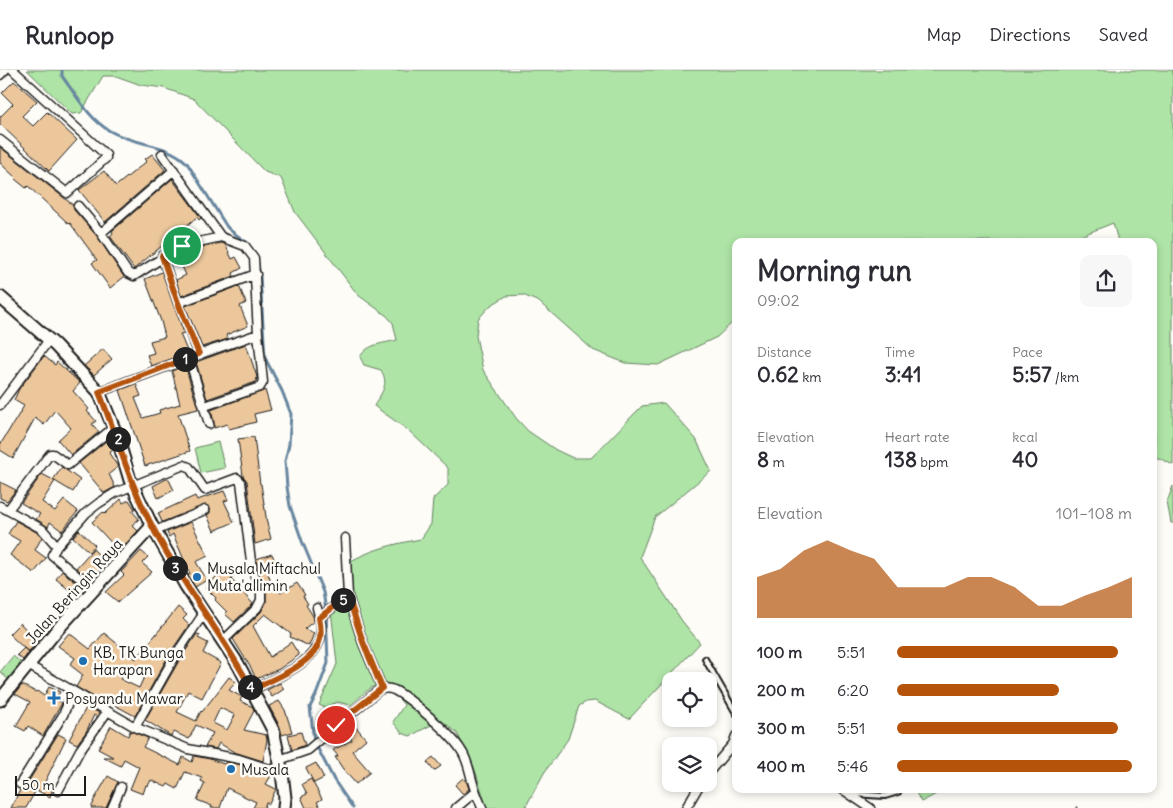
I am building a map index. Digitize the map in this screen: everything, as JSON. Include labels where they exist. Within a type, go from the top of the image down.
[{"type":"street","points":[[0,75],[5,70]]},
{"type":"street","points":[[0,140],[67,193],[105,159],[106,154],[13,70]]},
{"type":"street","points":[[162,154],[221,236],[245,246],[252,252],[254,258],[262,385],[205,406]]},
{"type":"street","points":[[101,233],[174,170]]},
{"type":"street","points":[[78,206],[101,233],[131,275],[136,275],[162,256],[182,246],[221,236]]},
{"type":"street","points":[[162,256],[178,303],[199,354]]},
{"type":"street","points":[[178,303],[256,274]]},
{"type":"street","points":[[0,297],[50,340],[99,392],[114,428],[133,486],[153,529],[186,586],[238,664],[273,730],[282,773],[285,798],[284,808]]},
{"type":"street","points":[[99,392],[258,334]]},
{"type":"street","points":[[0,405],[50,340]]},
{"type":"street","points":[[190,358],[209,424]]},
{"type":"street","points":[[8,510],[50,454],[53,454],[68,465],[114,428]]},
{"type":"street","points":[[94,590],[53,557],[52,553],[86,513],[115,493],[184,465],[189,467],[205,490],[237,478],[240,480],[252,569],[261,593],[261,600],[257,608],[223,641]]},
{"type":"street","points":[[0,506],[42,529],[57,546]]},
{"type":"street","points":[[153,529],[205,510]]},
{"type":"street","name":"Jalan Beringin Raya","points":[[0,700],[56,631],[153,529]]},
{"type":"street","points":[[345,538],[348,596],[363,642],[382,688]]},
{"type":"street","points":[[321,617],[348,596]]},
{"type":"street","points":[[252,690],[308,659],[319,642],[321,632],[321,617],[317,608]]},
{"type":"street","points":[[135,727],[175,656],[204,613]]},
{"type":"street","points":[[28,665],[135,727],[188,749],[239,759],[282,773]]},
{"type":"street","points":[[279,760],[308,750],[382,688],[392,689],[403,695],[462,750],[482,808]]},
{"type":"street","points":[[20,784],[63,715],[73,692]]},
{"type":"street","points":[[58,791],[80,750],[107,712]]},
{"type":"street","points":[[717,762],[732,744]]},
{"type":"street","points":[[112,808],[121,787]]},
{"type":"street","points":[[456,808],[475,792]]},
{"type":"street","points":[[686,808],[695,792]]},
{"type":"street","points":[[850,794],[870,808]]},
{"type":"lane","points":[[705,659],[732,706]]},
{"type":"lane","points":[[850,794],[885,796],[895,793]]},
{"type":"green space","points":[[27,70],[1173,70],[1173,465],[1157,458],[1157,238],[1117,238],[1113,223],[1076,238],[732,238],[732,323],[717,337],[658,365],[625,363],[593,350],[539,302],[523,295],[506,296],[490,306],[478,319],[476,336],[483,370],[516,418],[528,431],[556,450],[573,458],[591,458],[642,406],[664,403],[696,439],[711,471],[655,517],[640,557],[682,621],[700,643],[673,672],[662,672],[662,684],[629,719],[595,701],[586,702],[579,706],[568,739],[544,773],[525,808],[487,808],[474,767],[457,733],[441,720],[410,736],[402,733],[393,722],[404,705],[387,683],[378,684],[373,687],[351,705],[337,702],[326,708],[319,705],[337,664],[331,610],[344,600],[342,574],[344,565],[362,555],[381,548],[421,539],[431,524],[433,499],[448,485],[448,468],[408,430],[374,406],[384,389],[384,375],[381,370],[364,365],[360,357],[367,349],[381,343],[397,340],[393,323],[387,316],[358,295],[295,212],[281,178],[265,172],[194,99],[164,88],[141,85],[116,76],[103,76],[81,113],[72,114]]},
{"type":"green space","points":[[218,442],[225,468],[201,473],[195,448]]},
{"type":"green space","points":[[1173,486],[1173,523],[1171,523],[1167,502]]},
{"type":"green space","points":[[13,656],[24,665],[10,681],[0,672]]},
{"type":"green space","points":[[916,793],[938,793],[921,802]]},
{"type":"building","points":[[14,81],[37,101],[22,116],[33,126],[47,112],[77,140],[49,171],[0,124],[0,117],[13,104],[2,93]]},
{"type":"building","points":[[0,147],[73,205],[74,210],[97,236],[124,277],[110,288],[92,263],[97,260],[70,223],[28,186],[26,188],[15,179],[0,163]]},
{"type":"building","points":[[152,154],[165,170],[105,222],[79,190],[104,171],[116,186],[147,161],[145,159]]},
{"type":"building","points":[[172,179],[201,218],[199,220],[197,217],[134,269],[110,236],[113,233],[112,231]]},
{"type":"building","points":[[221,243],[225,244],[232,259],[236,257],[242,268],[233,273],[234,276],[181,296],[176,280],[186,275],[178,258],[194,249]]},
{"type":"building","points":[[162,272],[184,333],[180,334],[188,353],[151,366],[147,355],[154,353],[150,341],[165,337],[145,279]]},
{"type":"building","points":[[239,286],[246,303],[240,306],[248,326],[226,335],[228,339],[202,347],[185,306]]},
{"type":"building","points":[[246,344],[257,377],[256,382],[207,399],[196,362]]},
{"type":"building","points":[[103,349],[112,359],[94,375],[84,366]]},
{"type":"building","points":[[44,356],[55,365],[57,362],[80,383],[73,391],[89,409],[87,411],[96,421],[92,424],[99,432],[71,455],[58,440],[71,428],[55,410],[44,425],[35,418],[13,458],[0,450],[0,445],[24,406],[14,400],[19,389]]},
{"type":"building","points":[[185,365],[198,409],[178,414],[190,451],[145,466],[120,390],[136,384],[141,396],[135,398],[143,418],[160,413],[159,410],[180,404],[172,371]]},
{"type":"building","points":[[265,390],[271,410],[254,414],[256,422],[229,429],[227,424],[214,428],[211,410]]},
{"type":"building","points":[[254,437],[260,484],[271,539],[255,544],[247,481],[243,476],[238,439]]},
{"type":"building","points":[[106,441],[113,448],[109,453],[118,467],[109,474],[115,487],[104,493],[79,463]]},
{"type":"building","points":[[62,467],[80,480],[73,492],[53,480]]},
{"type":"building","points":[[42,474],[55,481],[42,502],[55,511],[64,500],[78,511],[62,531],[50,522],[48,527],[36,519],[40,514],[21,503]]},
{"type":"building","points":[[168,478],[174,490],[158,498],[153,486]]},
{"type":"building","points":[[0,482],[16,490],[7,501],[0,498]]},
{"type":"building","points":[[224,491],[228,500],[224,501],[234,522],[214,531],[207,515],[210,513],[210,508],[206,505],[162,522],[158,513],[195,496],[197,500]]},
{"type":"building","points":[[121,499],[123,503],[129,500],[135,509],[132,511],[139,519],[132,525],[138,531],[119,551],[92,522],[103,512],[105,514]]},
{"type":"building","points":[[16,521],[42,537],[35,550],[46,558],[34,573],[10,555],[20,541],[8,534]]},
{"type":"building","points":[[191,522],[208,556],[196,562],[207,580],[195,587],[188,575],[190,574],[173,534],[169,537],[167,532]]},
{"type":"building","points":[[79,530],[95,545],[89,552],[73,537]]},
{"type":"building","points":[[93,549],[106,562],[91,580],[76,568]]},
{"type":"building","points":[[141,551],[148,557],[142,563],[152,572],[118,602],[106,592],[124,575],[121,572]]},
{"type":"building","points":[[272,554],[277,566],[267,570],[272,586],[281,593],[297,583],[305,595],[303,596],[308,604],[306,605],[314,621],[304,629],[314,633],[309,646],[290,637],[291,634],[265,614],[253,626],[270,657],[291,642],[299,655],[279,669],[256,679],[233,639],[261,612],[266,603],[266,591],[256,559]]},
{"type":"building","points":[[226,568],[234,576],[231,579],[253,604],[234,622],[225,614],[227,612],[205,587]]},
{"type":"building","points":[[62,571],[83,588],[79,593],[77,591],[74,594],[56,579]]},
{"type":"building","points":[[178,607],[187,615],[183,619],[189,625],[170,653],[135,716],[107,701],[106,704],[76,687],[83,675],[70,665],[75,658],[58,646],[69,633],[90,649],[104,633],[136,659]],"holes":[[[130,664],[145,675],[139,688],[120,679]]]},
{"type":"building","points":[[20,623],[38,642],[28,652],[9,634]]},
{"type":"building","points":[[197,634],[200,635],[198,638],[208,643],[203,653],[221,663],[202,698],[188,691],[177,712],[196,721],[201,711],[229,677],[236,682],[229,690],[242,697],[240,701],[253,707],[254,711],[244,730],[266,735],[267,740],[263,761],[234,752],[219,743],[216,749],[205,747],[213,733],[196,725],[189,739],[174,732],[171,736],[145,720],[180,659]],"holes":[[[220,708],[235,715],[227,730],[213,723]]]},
{"type":"building","points":[[24,648],[29,652],[23,660],[17,655]]},
{"type":"building","points":[[280,683],[284,689],[272,697],[267,690]]},
{"type":"building","points":[[22,685],[44,696],[49,687],[60,692],[56,699],[62,703],[43,736],[28,726],[25,731],[16,726],[30,702],[15,694]]},
{"type":"building","points":[[279,701],[285,710],[292,732],[282,735],[269,706]]},
{"type":"building","points":[[87,706],[99,713],[97,717],[94,715],[86,732],[77,744],[69,740]]},
{"type":"building","points":[[337,708],[342,714],[330,724],[325,718]]},
{"type":"building","points":[[351,721],[366,739],[352,751],[370,772],[356,784],[343,769],[335,757],[338,756],[333,750],[352,740],[350,736],[325,743]]},
{"type":"building","points":[[111,726],[128,736],[130,731],[148,738],[143,747],[180,765],[183,757],[192,762],[194,756],[224,764],[226,762],[238,764],[268,774],[271,776],[266,784],[276,789],[269,804],[266,802],[264,808],[253,808],[256,802],[227,788],[220,808],[211,808],[212,806],[197,800],[205,783],[201,781],[202,778],[185,772],[177,789],[168,784],[166,787],[151,780],[148,786],[146,785],[143,794],[130,789],[139,767],[124,759],[121,766],[103,757],[113,757],[98,749]]},
{"type":"building","points":[[301,732],[305,745],[292,750],[288,735]]},
{"type":"building","points":[[58,734],[66,738],[44,784],[53,788],[50,797],[36,790],[26,808],[11,808],[20,790],[25,787]]},
{"type":"building","points":[[433,757],[441,766],[434,771],[427,762]]},
{"type":"building","points":[[316,763],[324,778],[314,783],[306,768]]},
{"type":"building","points":[[108,776],[118,782],[106,808],[91,808],[93,802]]},
{"type":"building","points":[[463,778],[469,789],[463,794],[455,785]]},
{"type":"building","points":[[311,779],[322,799],[317,802],[321,808],[306,808],[301,797],[307,794],[302,784]]},
{"type":"waterway","points":[[62,70],[62,76],[89,114],[103,126],[120,136],[170,151],[187,163],[227,227],[251,248]]},
{"type":"waterway","points":[[258,263],[265,358],[282,391],[291,414],[289,444],[285,461],[290,506],[323,592],[326,610],[328,663],[310,707],[314,741],[334,780],[353,808]]},
{"type":"place","name":"Musala Miftachul Muta'allimin","points":[[197,577]]},
{"type":"place","name":"KB, TK Bunga Harapan","points":[[83,661]]},
{"type":"place","name":"Posyandu Mawar","points":[[54,698]]},
{"type":"place","name":"Musala","points":[[231,769]]},
{"type":"route","points":[[182,246],[162,256],[178,303],[199,354],[99,392],[117,436],[130,480],[152,526],[186,586],[238,664],[252,690],[306,661],[318,647],[321,632],[319,618],[348,596],[353,615],[382,688],[336,725]]}]
